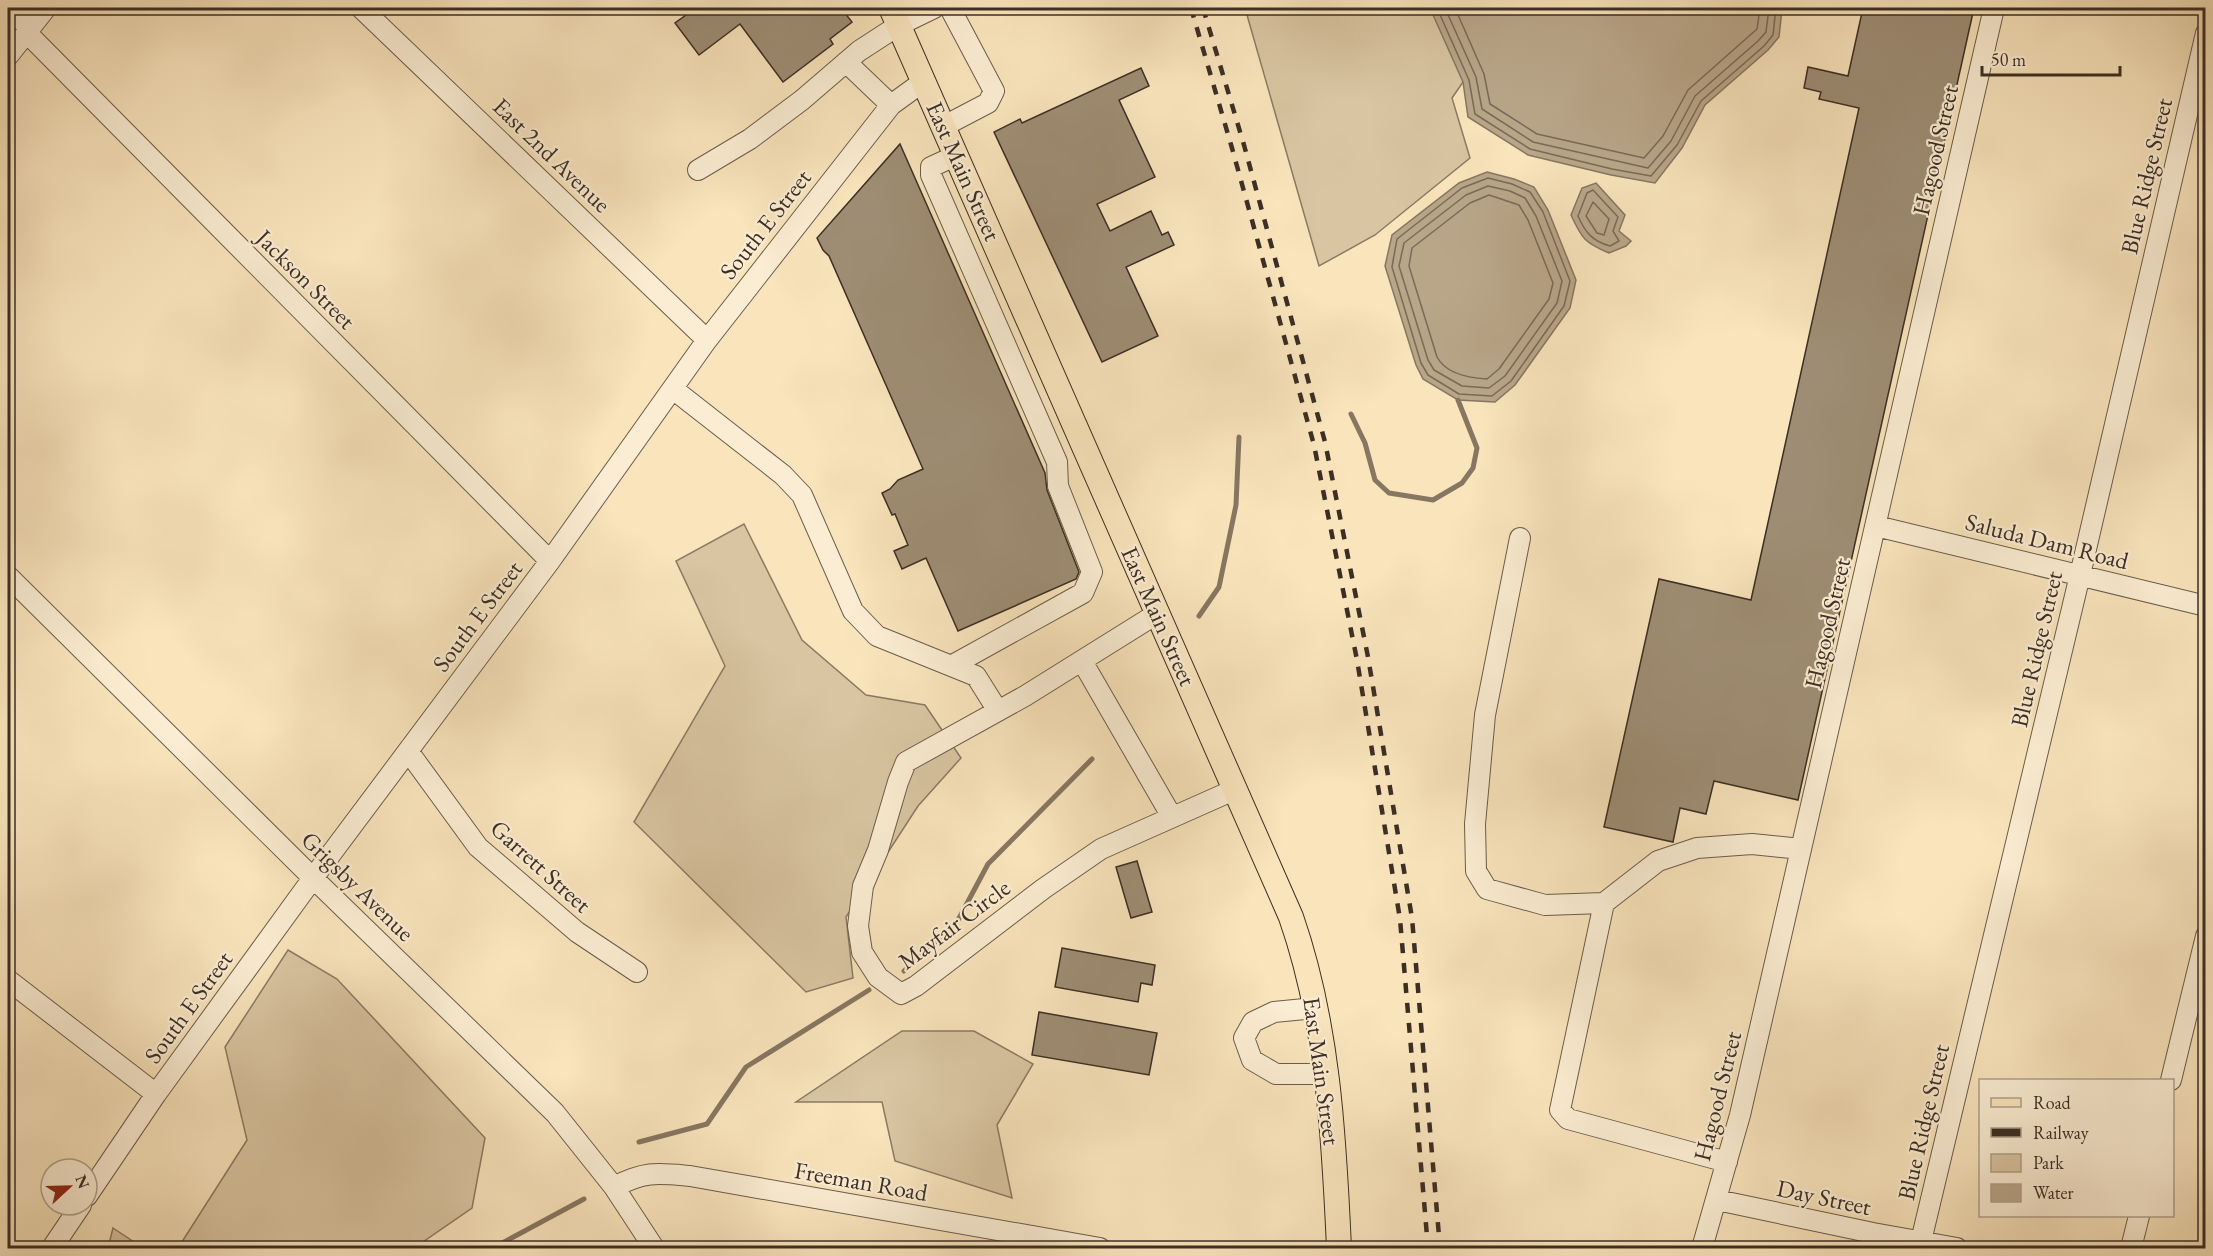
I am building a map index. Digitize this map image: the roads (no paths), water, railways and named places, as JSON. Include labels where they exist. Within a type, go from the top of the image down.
[{"type":"main road","name":"East Main Street","points":[[895,16],[1291,916],[1302,948],[1327,1074],[1335,1152],[1339,1248]]},
{"type":"street","name":"Jackson Street","points":[[8,8],[550,561]]},
{"type":"street","points":[[8,56],[46,8]]},
{"type":"street","name":"East 2nd Avenue","points":[[361,8],[707,340]]},
{"type":"street","points":[[698,170],[750,139],[802,100],[859,51],[895,16],[934,8]]},
{"type":"street","points":[[944,126],[988,103],[994,91],[950,8]]},
{"type":"street","name":"Hagood Street","points":[[1702,1248],[1740,1116],[1994,8]]},
{"type":"street","name":"Blue Ridge Street","points":[[1921,1241],[2080,575],[2205,33]]},
{"type":"street","points":[[846,62],[891,105]]},
{"type":"street","name":"South E Street","points":[[99,1178],[156,1094],[313,878],[550,561],[707,340],[891,105],[924,81]]},
{"type":"street","points":[[951,666],[1083,593],[1092,572],[1059,486],[1057,462],[931,175],[931,167],[957,155]]},
{"type":"street","points":[[1005,344],[1035,332]]},
{"type":"street","points":[[673,388],[783,475],[802,495],[852,611],[877,636],[976,676],[998,711]]},
{"type":"street","name":"Saluda Dam Road","points":[[1876,526],[2205,606]]},
{"type":"street","points":[[1520,538],[1485,715],[1475,824],[1476,871],[1487,888],[1545,905],[1604,903],[1658,861],[1696,848],[1752,844],[1801,849]]},
{"type":"street","name":"Grigsby Avenue","points":[[8,576],[313,878],[555,1113],[614,1187],[654,1248]]},
{"type":"street","name":"Mayfair Circle","points":[[1158,613],[998,711],[906,762],[878,850],[863,886],[858,926],[862,952],[878,977],[901,994],[916,986],[1025,903],[1101,849],[1236,789]]},
{"type":"street","points":[[1082,661],[1172,817]]},
{"type":"street","name":"Garrett Street","points":[[408,751],[477,847],[577,932],[637,972]]},
{"type":"street","points":[[1604,903],[1560,1110],[1568,1119],[1727,1162]]},
{"type":"street","points":[[2171,1079],[2205,936]]},
{"type":"street","points":[[8,980],[156,1094]]},
{"type":"street","points":[[1315,1008],[1274,1012],[1253,1022],[1244,1038],[1251,1060],[1276,1074],[1327,1074]]},
{"type":"street","name":"Freeman Road","points":[[614,1187],[634,1176],[651,1173],[690,1176],[1100,1248]]},
{"type":"street","name":"Day Street","points":[[1717,1200],[1872,1241],[1921,1241],[1957,1248]]},
{"type":"street","points":[[52,1248],[73,1217]]},
{"type":"street","points":[[2131,1248],[2139,1217]]},
{"type":"water","points":[[1430,8],[1782,9],[1779,37],[1768,50],[1705,105],[1682,148],[1655,183],[1528,155],[1468,117],[1463,82]]},
{"type":"water","points":[[1487,172],[1534,187],[1548,210],[1576,280],[1570,308],[1515,385],[1495,402],[1458,400],[1423,379],[1416,365],[1385,266],[1392,235],[1459,183]]},
{"type":"water","points":[[1596,183],[1625,215],[1619,231],[1631,241],[1626,246],[1609,253],[1585,239],[1571,215],[1582,188]]},
{"type":"waterway","points":[[1351,414],[1365,443],[1375,480],[1389,493],[1433,500],[1462,483],[1473,468],[1477,448],[1458,400]]},
{"type":"waterway","points":[[1199,616],[1219,587],[1236,505],[1239,437]]},
{"type":"waterway","points":[[904,971],[957,922],[988,864],[1092,759]]},
{"type":"waterway","points":[[639,1142],[707,1124],[746,1067],[869,990]]},
{"type":"waterway","points":[[493,1248],[584,1199]]},
{"type":"railway","points":[[1191,8],[1314,445],[1357,660],[1400,919],[1428,1248]]},
{"type":"railway","points":[[1203,8],[1244,145],[1325,442],[1368,657],[1412,918],[1440,1248]]}]
